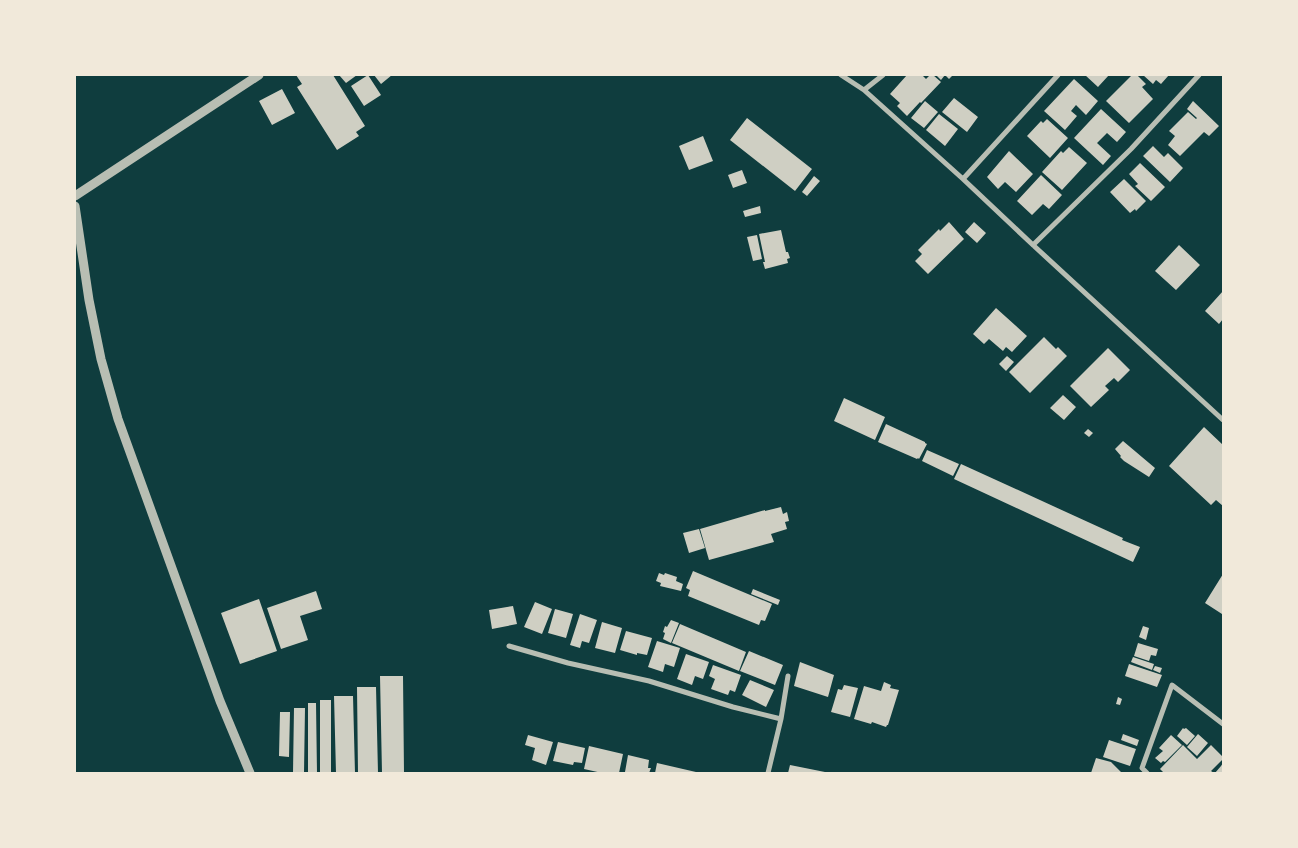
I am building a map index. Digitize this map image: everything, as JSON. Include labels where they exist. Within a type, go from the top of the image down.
[{"type":"street","points":[[75,196],[259,75]]},
{"type":"street","points":[[841,75],[864,90],[963,179],[1223,420]]},
{"type":"street","points":[[864,90],[883,75]]},
{"type":"street","points":[[963,179],[1058,75]]},
{"type":"street","points":[[1033,245],[1131,149],[1199,75]]},
{"type":"street","points":[[75,206],[89,300],[101,359],[118,419],[220,701],[250,773]]},
{"type":"street","points":[[510,646],[568,663],[649,681],[781,719]]},
{"type":"street","points":[[768,773],[781,719],[788,676]]},
{"type":"street","points":[[1147,773],[1142,768],[1172,685],[1223,724]]},
{"type":"building","points":[[296,75],[333,75],[365,126],[356,132],[359,136],[337,150],[297,87],[302,84]]},
{"type":"building","points":[[339,75],[357,75],[346,83]]},
{"type":"building","points":[[368,75],[381,95],[364,106],[351,86]]},
{"type":"building","points":[[374,75],[392,75],[381,84]]},
{"type":"building","points":[[907,75],[922,75],[926,79],[933,75],[941,82],[907,116],[897,106],[900,103],[890,94]]},
{"type":"building","points":[[936,75],[945,75],[941,80]]},
{"type":"building","points":[[945,75],[953,75],[949,79]]},
{"type":"building","points":[[1085,75],[1109,75],[1098,87]]},
{"type":"building","points":[[1132,75],[1137,75],[1146,84],[1142,87],[1153,99],[1129,123],[1106,101]]},
{"type":"building","points":[[1143,75],[1169,75],[1161,84],[1156,80],[1153,84]]},
{"type":"building","points":[[1074,79],[1098,101],[1086,115],[1076,105],[1071,111],[1077,116],[1065,130],[1044,111]]},
{"type":"building","points":[[282,89],[295,113],[272,125],[259,101]]},
{"type":"building","points":[[954,98],[978,117],[967,132],[942,112]]},
{"type":"building","points":[[925,101],[938,112],[924,128],[911,118]]},
{"type":"building","points":[[1193,101],[1219,126],[1209,136],[1204,132],[1180,156],[1168,145],[1175,136],[1169,131],[1188,112],[1197,118],[1187,109]]},
{"type":"building","points":[[1101,109],[1126,132],[1117,142],[1107,133],[1097,143],[1111,156],[1103,165],[1074,138]]},
{"type":"building","points":[[939,114],[958,129],[945,146],[926,130]]},
{"type":"building","points":[[747,118],[812,169],[795,191],[730,140]]},
{"type":"building","points":[[1047,119],[1068,138],[1050,158],[1027,136],[1041,121],[1043,123]]},
{"type":"building","points":[[703,136],[713,161],[689,170],[679,146]]},
{"type":"building","points":[[1153,146],[1164,157],[1168,153],[1183,168],[1170,182],[1143,156]]},
{"type":"building","points":[[1069,147],[1087,163],[1062,190],[1042,172],[1061,151],[1063,153]]},
{"type":"building","points":[[1009,151],[1033,174],[1016,192],[1005,182],[998,189],[987,177]]},
{"type":"building","points":[[1140,163],[1165,187],[1151,201],[1135,186],[1138,184],[1129,174]]},
{"type":"building","points":[[742,170],[747,183],[733,188],[728,175]]},
{"type":"building","points":[[1041,175],[1062,195],[1049,209],[1043,204],[1032,215],[1017,201]]},
{"type":"building","points":[[814,176],[820,181],[807,196],[802,192]]},
{"type":"building","points":[[1124,179],[1146,201],[1136,211],[1135,209],[1130,213],[1110,192]]},
{"type":"building","points":[[760,206],[761,213],[745,217],[743,211]]},
{"type":"building","points":[[949,222],[964,239],[928,274],[915,261],[922,254],[918,250],[939,229],[940,231]]},
{"type":"building","points":[[974,222],[986,233],[977,243],[965,232]]},
{"type":"building","points":[[781,230],[786,252],[788,252],[790,258],[787,259],[788,263],[765,269],[759,234]]},
{"type":"building","points":[[757,235],[762,259],[753,261],[747,237]]},
{"type":"building","points":[[1179,245],[1200,265],[1176,290],[1155,271]]},
{"type":"building","points":[[1223,291],[1223,319],[1219,324],[1205,311]]},
{"type":"building","points":[[996,308],[1027,336],[1012,352],[1006,347],[1003,351],[989,339],[984,344],[973,334]]},
{"type":"building","points":[[1044,337],[1056,349],[1058,347],[1067,356],[1030,393],[1009,372]]},
{"type":"building","points":[[1108,348],[1130,370],[1118,382],[1114,378],[1105,386],[1109,390],[1091,407],[1070,386]]},
{"type":"building","points":[[1007,356],[1014,362],[1006,371],[999,364]]},
{"type":"building","points":[[1063,395],[1076,407],[1064,420],[1050,408]]},
{"type":"building","points":[[844,398],[885,417],[875,440],[834,421]]},
{"type":"building","points":[[886,424],[927,444],[919,459],[878,442]]},
{"type":"building","points":[[1204,427],[1223,445],[1223,506],[1216,500],[1211,505],[1169,466]]},
{"type":"building","points":[[1088,429],[1093,433],[1089,437],[1084,433]]},
{"type":"building","points":[[1123,441],[1155,468],[1149,477],[1120,457],[1115,449]]},
{"type":"building","points":[[927,450],[959,464],[953,476],[922,461]]},
{"type":"building","points":[[961,464],[1140,547],[1133,562],[954,479]]},
{"type":"building","points":[[781,507],[783,514],[787,512],[789,521],[785,522],[787,529],[771,534],[774,542],[709,560],[700,529]]},
{"type":"building","points":[[699,529],[705,548],[689,553],[683,533]]},
{"type":"building","points":[[693,571],[772,604],[765,621],[761,620],[759,625],[688,596],[690,590],[686,588]]},
{"type":"building","points":[[659,573],[677,577],[676,581],[683,584],[681,591],[660,586],[661,583],[656,581]]},
{"type":"building","points":[[1223,574],[1223,612],[1222,614],[1205,603]]},
{"type":"building","points":[[753,589],[780,600],[778,605],[751,594]]},
{"type":"building","points":[[316,591],[322,609],[300,616],[308,640],[281,649],[267,608]]},
{"type":"building","points":[[259,599],[277,651],[240,664],[221,613]]},
{"type":"building","points":[[535,602],[552,609],[542,634],[524,627]]},
{"type":"building","points":[[513,606],[517,624],[492,629],[489,610]]},
{"type":"building","points":[[555,609],[573,614],[566,638],[548,633]]},
{"type":"building","points":[[580,614],[597,620],[589,643],[582,641],[580,648],[570,645]]},
{"type":"building","points":[[671,620],[679,623],[671,643],[663,639],[665,633],[663,632],[665,626],[667,627]]},
{"type":"building","points":[[602,622],[622,628],[615,653],[595,648]]},
{"type":"building","points":[[680,624],[746,652],[739,671],[672,643]]},
{"type":"building","points":[[1143,626],[1149,628],[1146,640],[1139,637]]},
{"type":"building","points":[[626,631],[652,638],[647,655],[637,653],[637,655],[620,650]]},
{"type":"building","points":[[657,641],[680,648],[674,667],[665,664],[663,672],[648,667]]},
{"type":"building","points":[[1138,643],[1158,649],[1156,656],[1151,655],[1149,661],[1134,656]]},
{"type":"building","points":[[749,651],[783,665],[775,685],[740,671]]},
{"type":"building","points":[[686,654],[709,662],[703,679],[695,676],[692,685],[677,679]]},
{"type":"building","points":[[1133,657],[1154,664],[1152,670],[1131,662]]},
{"type":"building","points":[[800,662],[834,675],[828,697],[794,686]]},
{"type":"building","points":[[1129,664],[1162,675],[1157,687],[1125,676]]},
{"type":"building","points":[[713,665],[741,675],[735,692],[730,690],[728,695],[711,689],[715,679],[709,676]]},
{"type":"building","points":[[1155,666],[1162,668],[1160,673],[1153,670]]},
{"type":"building","points":[[380,676],[403,676],[404,773],[382,773]]},
{"type":"building","points":[[750,680],[774,690],[766,707],[742,695]]},
{"type":"building","points":[[884,682],[891,685],[890,688],[899,690],[888,725],[886,727],[854,719],[864,686],[881,691]]},
{"type":"building","points":[[844,685],[858,688],[850,717],[831,712],[838,689],[842,690]]},
{"type":"building","points":[[357,687],[376,687],[378,773],[358,773]]},
{"type":"building","points":[[334,696],[353,696],[355,773],[336,773]]},
{"type":"building","points":[[1118,697],[1122,699],[1120,705],[1116,704]]},
{"type":"building","points":[[320,700],[331,700],[331,773],[320,773]]},
{"type":"building","points":[[308,703],[316,703],[317,773],[308,773]]},
{"type":"building","points":[[294,708],[305,708],[304,773],[293,773]]},
{"type":"building","points":[[280,712],[290,712],[289,757],[279,756]]},
{"type":"building","points":[[1183,728],[1186,728],[1195,736],[1187,745],[1177,736]]},
{"type":"building","points":[[1123,734],[1139,740],[1137,746],[1121,740]]},
{"type":"building","points":[[1198,734],[1208,743],[1197,756],[1187,747]]},
{"type":"building","points":[[528,735],[553,742],[546,765],[532,760],[535,748],[525,745]]},
{"type":"building","points":[[1171,735],[1182,745],[1165,762],[1161,763],[1155,758],[1163,751],[1159,748]]},
{"type":"building","points":[[1109,740],[1136,749],[1130,766],[1103,757]]},
{"type":"building","points":[[558,742],[585,748],[582,763],[574,762],[573,765],[553,761]]},
{"type":"building","points":[[1183,745],[1197,759],[1211,745],[1223,759],[1211,771],[1214,773],[1164,773],[1160,769]]},
{"type":"building","points":[[589,746],[623,754],[619,773],[602,773],[584,769]]},
{"type":"building","points":[[628,755],[649,760],[648,768],[651,768],[649,773],[625,772]]},
{"type":"building","points":[[1096,758],[1111,762],[1122,773],[1091,773]]},
{"type":"building","points":[[657,763],[696,772],[696,773],[655,773]]},
{"type":"building","points":[[1223,763],[1223,773],[1215,773],[1221,766]]},
{"type":"building","points":[[790,765],[825,772],[825,773],[788,773]]}]
